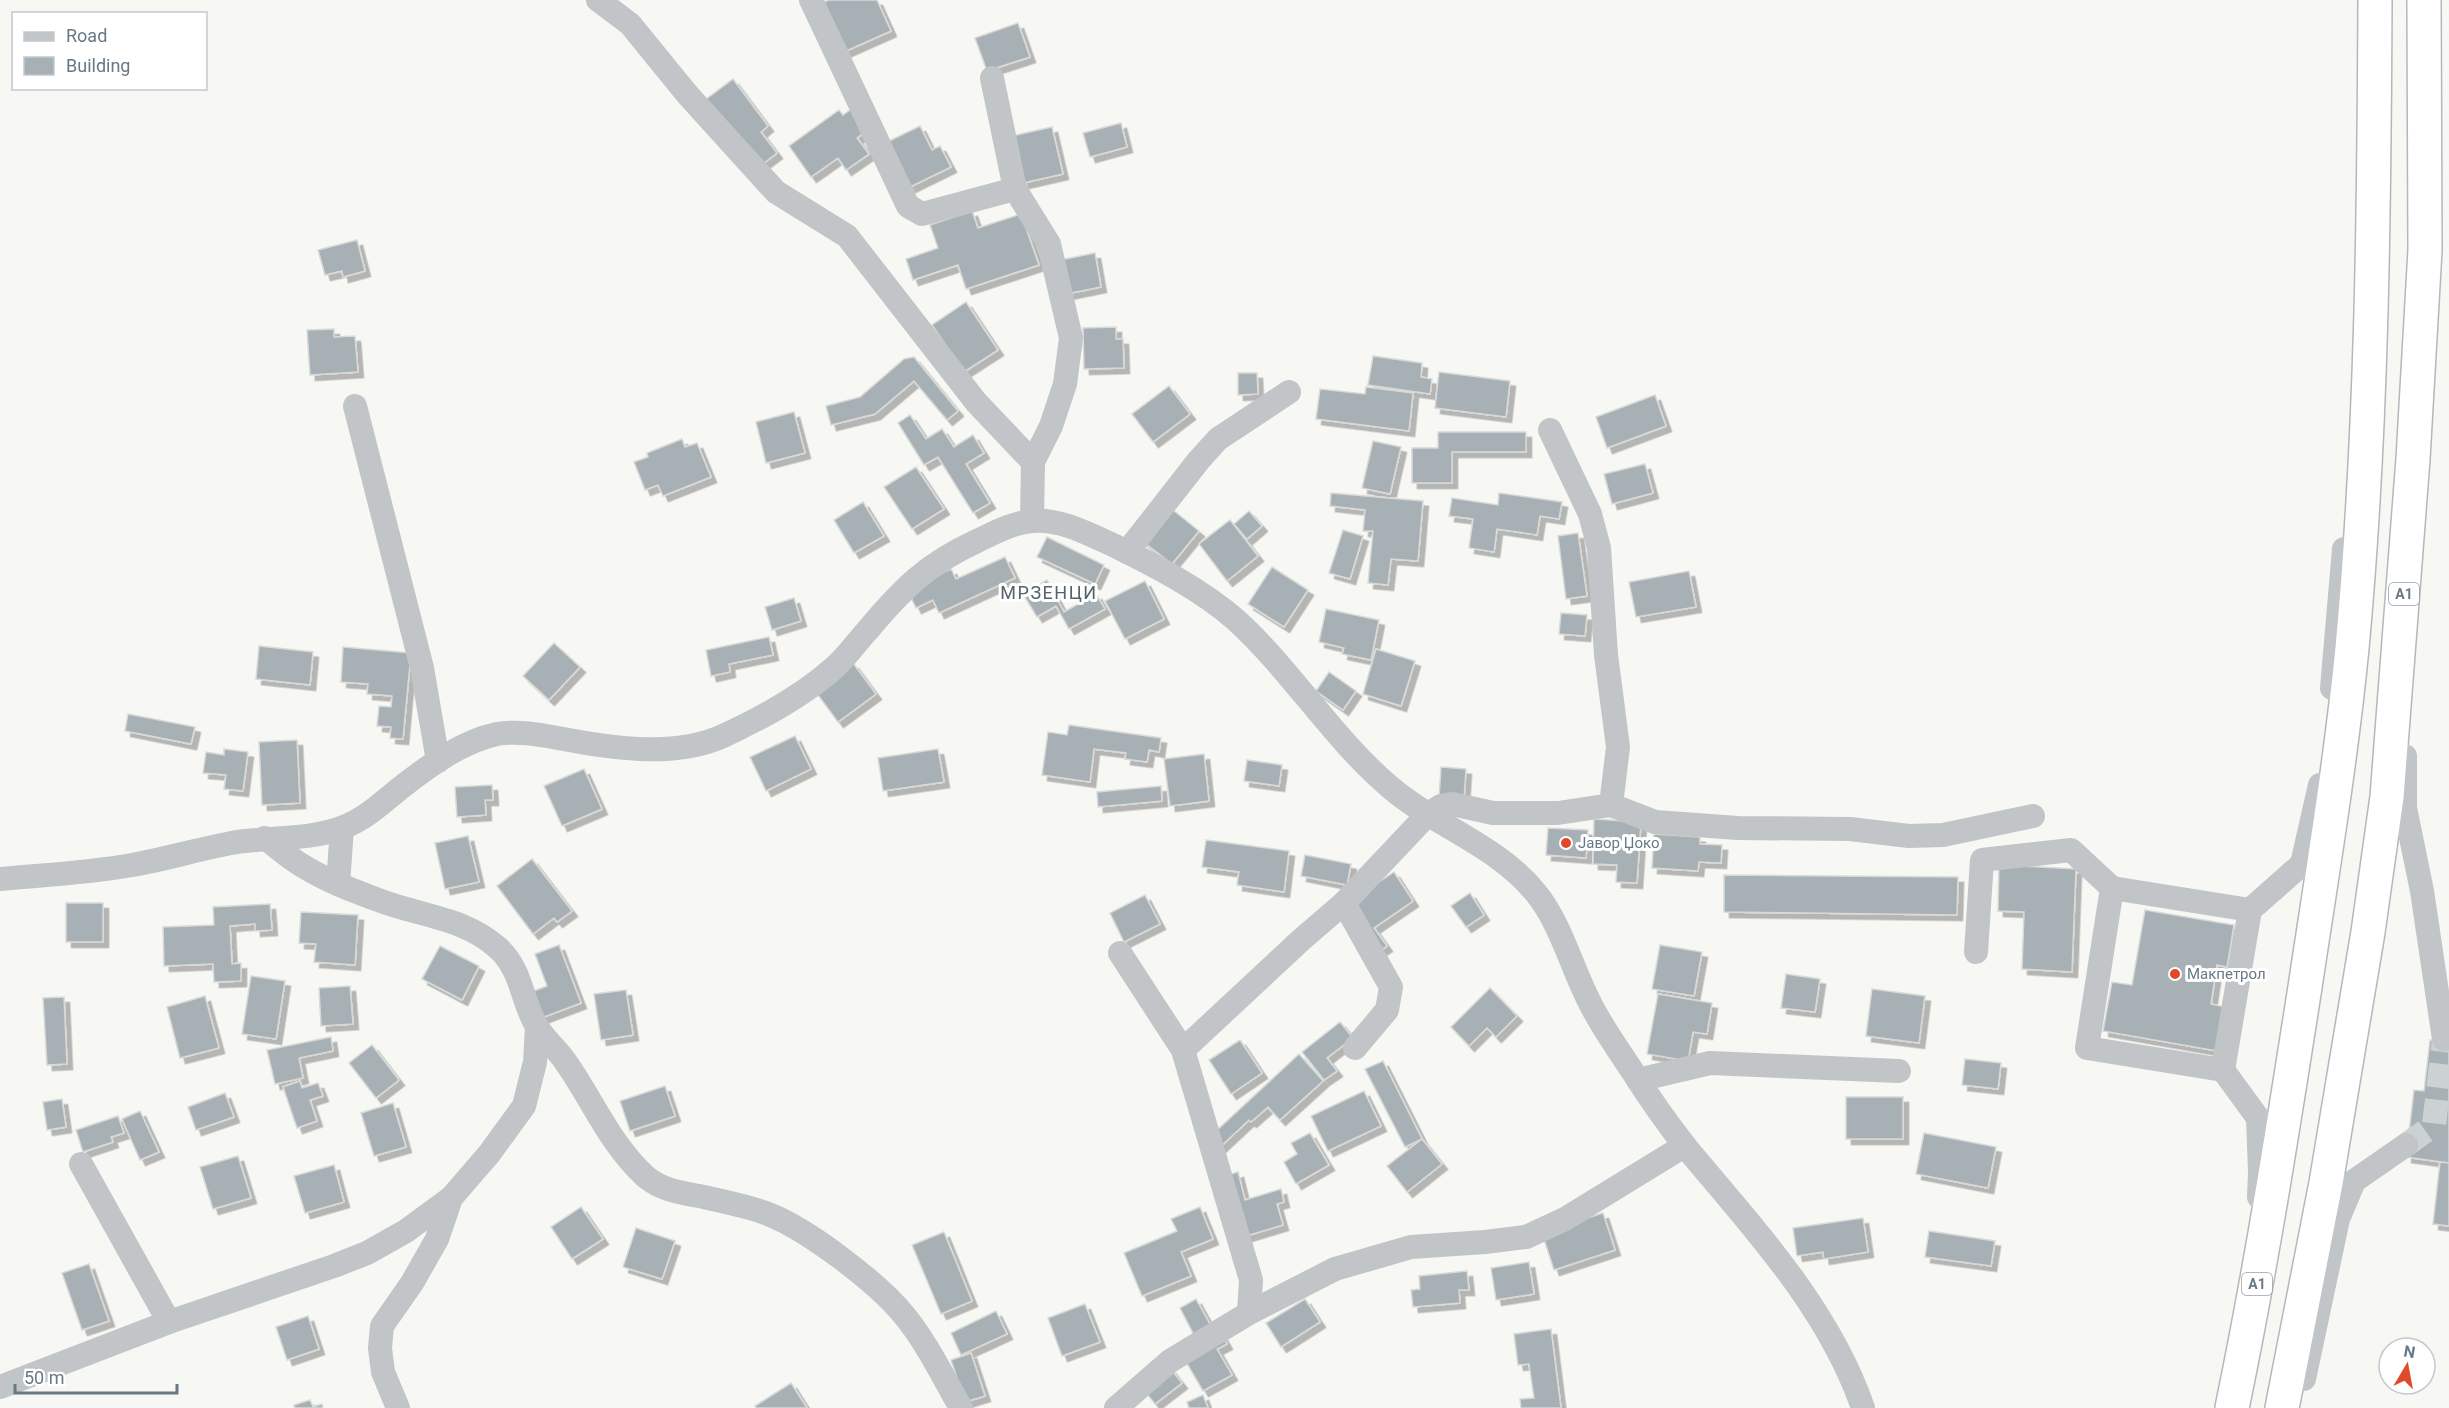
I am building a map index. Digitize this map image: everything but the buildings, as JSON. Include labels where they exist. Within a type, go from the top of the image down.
[{"type":"highway","name":"A1","points":[[2232,1408],[2254,1304],[2278,1159],[2330,825],[2352,648],[2368,412],[2375,0]]},
{"type":"highway","name":"A1","points":[[2282,1408],[2326,1183],[2368,932],[2387,797],[2412,483],[2425,250],[2424,0]]},
{"type":"street","points":[[598,0],[630,24],[687,94],[776,192],[847,236],[976,402],[1033,462]]},
{"type":"street","points":[[811,0],[908,206],[922,214],[1015,189]]},
{"type":"street","points":[[992,78],[1015,189],[1049,244],[1071,338],[1065,384],[1051,426],[1033,462],[1032,520]]},
{"type":"street","points":[[2223,1070],[2250,910],[2301,864],[2319,800],[2332,681],[2374,148]]},
{"type":"street","points":[[2425,250],[2426,485],[2403,771],[2406,808],[2444,1039]]},
{"type":"street","points":[[1127,552],[1218,439],[1289,392]]},
{"type":"street","points":[[356,406],[422,668],[438,761]]},
{"type":"street","points":[[1550,430],[1590,514],[1599,548],[1606,655],[1617,747],[1611,805]]},
{"type":"street","points":[[0,879],[125,866],[220,845],[265,838],[304,836],[342,828],[378,807],[438,761],[472,743],[498,734],[522,733],[598,746],[647,748],[682,748],[716,740],[765,715],[810,687],[841,662],[910,582],[944,557],[1000,530],[1032,520],[1065,523],[1127,552],[1204,595],[1258,642],[1350,749],[1389,786],[1428,814],[1481,844],[1524,879],[1542,899],[1588,1000],[1638,1080],[1684,1146],[1733,1201],[1803,1292],[1840,1354],[1863,1408]]},
{"type":"street","points":[[1183,1050],[1301,939],[1344,903],[1428,814],[1441,806],[1452,804],[1493,813],[1558,813],[1611,805],[1654,822],[1738,828],[1850,829],[1909,836],[1943,835],[2033,816]]},
{"type":"street","points":[[338,884],[342,828]]},
{"type":"street","points":[[265,838],[302,866],[338,884],[383,902],[431,914],[476,931],[500,949],[521,984],[537,1027],[564,1058],[622,1150],[648,1178],[662,1188],[767,1214],[793,1226],[850,1265],[903,1314],[921,1339],[961,1408]]},
{"type":"street","points":[[1977,952],[1982,860],[2071,850],[2112,888],[2250,910]]},
{"type":"street","points":[[2112,888],[2087,1048],[2223,1070],[2258,1118],[2260,1172],[2256,1232],[2219,1408]]},
{"type":"street","points":[[1344,903],[1391,987],[1387,1010],[1355,1048]]},
{"type":"street","points":[[1120,953],[1183,1050],[1251,1280],[1248,1313]]},
{"type":"street","points":[[0,1387],[169,1322],[367,1253],[406,1231],[451,1198],[489,1154],[524,1106],[535,1062],[537,1027]]},
{"type":"street","points":[[1638,1080],[1710,1063],[1899,1071]]},
{"type":"street","points":[[2298,1408],[2338,1219],[2354,1181],[2406,1145]]},
{"type":"street","points":[[1116,1408],[1170,1361],[1248,1313],[1335,1269],[1412,1247],[1526,1237],[1565,1219],[1684,1146]]},
{"type":"street","points":[[81,1164],[169,1322]]},
{"type":"street","points":[[398,1408],[383,1372],[380,1348],[382,1326],[412,1283],[437,1239],[451,1198]]},
{"type":"tunnel","points":[[2406,1145],[2434,1125],[2444,1039]]},
{"type":"place","name":"Јавор Џоко","points":[[1566,843]]},
{"type":"place","name":"Макпетрол","points":[[2175,974]]},
{"type":"district","name":"МРЗЕНЦИ","points":[[1049,592]]}]
